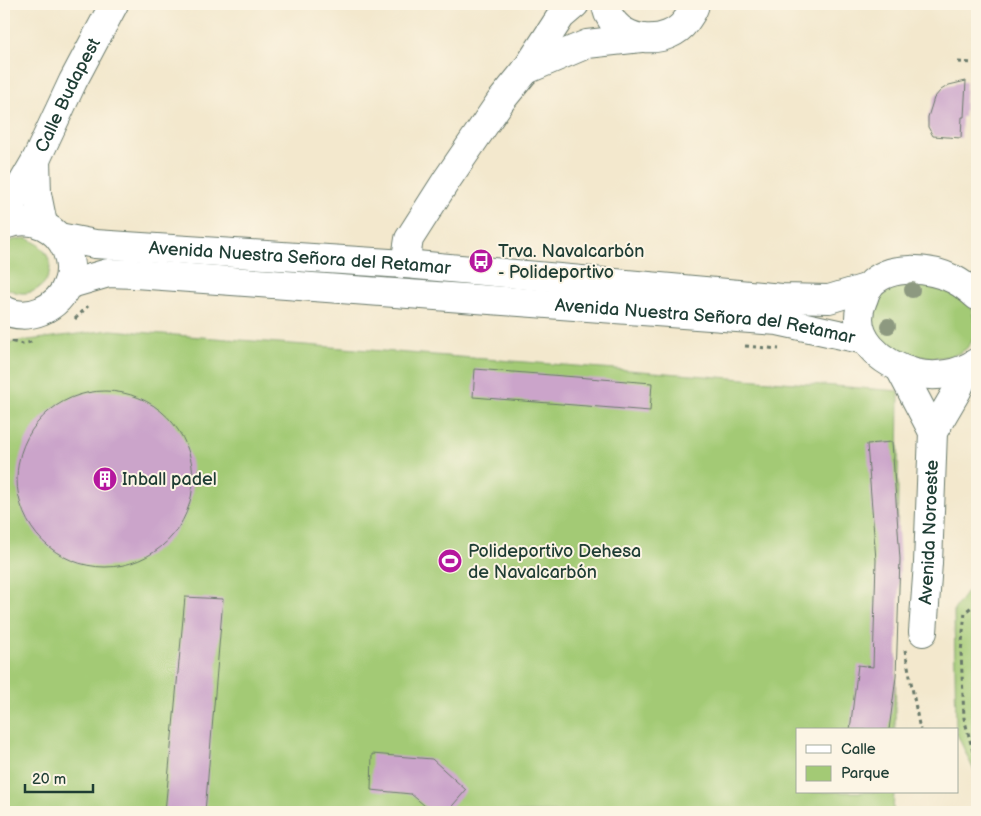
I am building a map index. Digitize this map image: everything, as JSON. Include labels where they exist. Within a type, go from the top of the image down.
[{"type":"street","name":"Calle Budapest","points":[[4,223],[14,198],[36,160],[60,108],[114,4]]},
{"type":"street","points":[[405,264],[409,239],[446,181],[489,118],[526,70],[561,16],[575,4]]},
{"type":"street","points":[[605,4],[610,16],[623,31],[641,38]]},
{"type":"street","points":[[526,70],[587,44],[641,38],[661,38],[681,28],[694,10],[695,4]]},
{"type":"street","name":"Calle Budapest","points":[[36,160],[37,194],[51,230],[68,251],[71,268],[67,285]]},
{"type":"street","name":"Avenida Nuestra Señora del Retamar","points":[[4,223],[16,220],[29,220],[51,230],[95,244],[405,264],[782,298],[829,299],[868,286],[883,275],[914,269],[933,272],[956,280],[977,296]]},
{"type":"street","name":"Avenida Nuestra Señora del Retamar","points":[[67,285],[108,273],[135,274],[778,321],[865,340]]},
{"type":"street","points":[[5,318],[36,313],[49,307],[60,297],[67,285]]},
{"type":"street","points":[[868,286],[860,308],[858,324],[865,340],[879,356],[900,369],[925,375],[949,374],[973,367]]},
{"type":"street","name":"Avenida Noroeste","points":[[914,637],[928,563],[933,432],[973,367]]},
{"type":"street","name":"Avenida Noroeste","points":[[900,369],[933,432]]},
{"type":"path","points":[[958,62],[977,63]]},
{"type":"path","points":[[72,321],[80,316],[89,305]]},
{"type":"path","points":[[4,340],[23,344],[41,339]]},
{"type":"path","points":[[743,346],[782,349]]},
{"type":"path","points":[[977,603],[965,612],[961,652],[964,718],[977,766]]},
{"type":"path","points":[[914,637],[905,651],[920,728]]},
{"type":"green space","points":[[27,238],[41,247],[48,258],[50,270],[46,280],[39,288],[29,293],[17,292],[4,286],[4,246],[13,240]]},
{"type":"green space","points":[[915,283],[950,293],[970,305],[977,329],[969,346],[960,353],[934,358],[905,353],[892,348],[875,333],[872,326],[872,316],[878,300],[894,289]]},
{"type":"green space","name":"Polideportivo Dehesa de Navalcarbón","points":[[111,330],[899,391],[895,728],[796,728],[796,794],[894,794],[893,812],[4,812],[4,343]]},
{"type":"green space","points":[[977,578],[977,777],[958,736],[958,728],[956,728],[954,610]]},
{"type":"building","points":[[966,81],[961,138],[933,136],[928,127],[928,117],[934,98],[949,85]]},
{"type":"building","points":[[475,369],[652,383],[650,411],[473,397]]},
{"type":"building","name":"Inball padel","points":[[114,391],[139,397],[147,401],[173,423],[187,445],[192,462],[192,496],[187,513],[173,535],[161,547],[139,561],[122,566],[96,567],[71,561],[63,557],[37,535],[23,513],[18,496],[17,470],[23,445],[27,437],[49,411],[71,397],[88,392]]},
{"type":"building","points":[[892,442],[900,559],[896,677],[889,728],[850,728],[858,665],[873,667],[876,560],[867,444]]},
{"type":"building","points":[[185,597],[223,599],[205,812],[165,812]]},
{"type":"building","points":[[372,754],[432,759],[466,790],[447,812],[432,812],[411,794],[371,790]]},
{"type":"place","name":"Trva. Navalcarbón - Polideportivo","points":[[481,261]]},
{"type":"place","name":"Inball padel","points":[[105,479]]},
{"type":"place","name":"Polideportivo Dehesa de Navalcarbón","points":[[450,561]]}]
